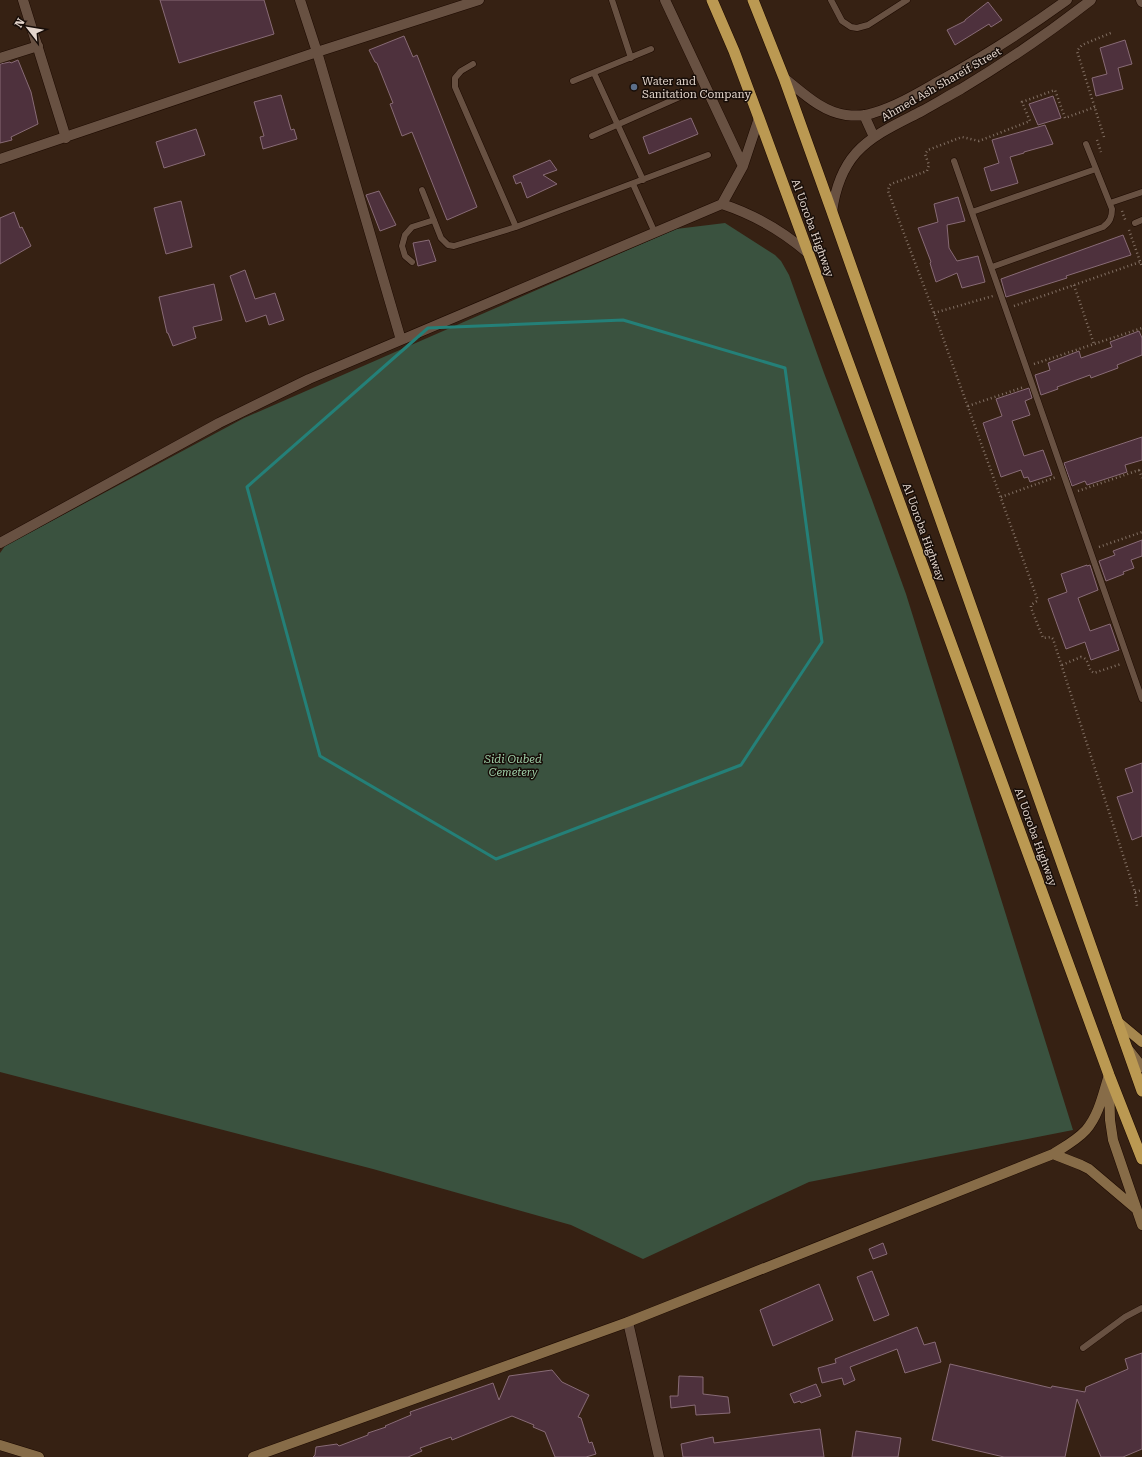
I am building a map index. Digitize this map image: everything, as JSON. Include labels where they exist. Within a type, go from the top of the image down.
[{"type":"highway","name":"Al Uoroba Highway","points":[[712,0],[734,51],[759,118],[1109,1075],[1142,1159]]},
{"type":"highway","name":"Al Uoroba Highway","points":[[752,0],[784,78],[832,212],[1142,1091]]},
{"type":"main road","points":[[1117,1021],[1142,1042]]},
{"type":"main road","name":"Al Uoroba Highway","points":[[1127,1048],[1142,1067]]},
{"type":"main road","points":[[257,1456],[628,1322],[1053,1154],[1086,1130],[1096,1114],[1109,1075]]},
{"type":"main road","name":"Al Uoroba Highway","points":[[1109,1075],[1110,1120],[1113,1140],[1142,1225]]},
{"type":"main road","points":[[1053,1154],[1089,1169],[1137,1210]]},
{"type":"main road","points":[[3,1446],[20,1457]]},
{"type":"main road","points":[[3,1446],[39,1457]]},
{"type":"street","points":[[23,0],[66,138]]},
{"type":"street","points":[[300,0],[317,52],[401,340]]},
{"type":"street","points":[[0,159],[66,138],[317,52],[479,0]]},
{"type":"street","points":[[665,0],[743,166]]},
{"type":"street","name":"Ahmed Ash Shareif Street","points":[[784,78],[817,104],[845,115],[864,115],[886,109],[959,70],[1034,23],[1067,0]]},
{"type":"street","name":"Ahmed Ash Shareif Street","points":[[832,212],[837,187],[848,164],[855,154],[874,137],[926,109],[991,70],[1041,37],[1091,0]]},
{"type":"street","points":[[0,58],[38,46]]},
{"type":"street","points":[[864,115],[874,137]]},
{"type":"street","points":[[0,543],[219,423],[309,379],[722,204],[743,166],[759,118]]},
{"type":"street","points":[[722,204],[768,224],[796,243],[809,254]]},
{"type":"street","points":[[628,1322],[659,1457]]},
{"type":"lane","points":[[612,0],[631,58]]},
{"type":"lane","points":[[831,0],[842,21],[846,25],[857,28],[868,25],[907,0]]},
{"type":"lane","points":[[572,82],[651,49]]},
{"type":"lane","points":[[473,64],[461,71],[455,78],[455,87],[516,227]]},
{"type":"lane","points":[[594,73],[643,180]]},
{"type":"lane","points":[[592,136],[618,126],[684,95]]},
{"type":"lane","points":[[992,268],[1103,227],[1108,223],[1112,216],[1112,209],[1086,144]]},
{"type":"lane","points":[[422,190],[441,238],[448,245],[454,246],[516,227],[708,155]]},
{"type":"lane","points":[[954,161],[1142,699]]},
{"type":"lane","points":[[972,212],[1096,169]]},
{"type":"lane","points":[[633,184],[656,233]]},
{"type":"lane","points":[[1110,203],[1142,192]]},
{"type":"lane","points":[[412,262],[405,256],[402,246],[405,234],[412,227],[434,220]]},
{"type":"lane","points":[[1135,223],[1142,220]]},
{"type":"lane","points":[[1083,1348],[1125,1317],[1142,1308]]},
{"type":"path","points":[[1104,137],[1077,51],[1082,45],[1113,32]]},
{"type":"path","points":[[1095,107],[1065,118],[1055,90],[1022,102],[1030,121],[978,141],[962,137],[928,150],[926,154],[929,165],[927,171],[889,186],[889,193],[1037,598],[1037,601],[1031,605],[1031,608],[1043,638],[1051,637],[1053,639],[1135,892],[1137,906]]},
{"type":"path","points":[[1006,308],[1140,262]]},
{"type":"path","points":[[1074,285],[1094,344]]},
{"type":"path","points":[[934,313],[1001,294]]},
{"type":"path","points":[[1026,367],[1142,328]]},
{"type":"path","points":[[968,406],[1032,384]]},
{"type":"path","points":[[1070,494],[1141,469],[1142,478]]},
{"type":"path","points":[[1000,497],[1063,474]]},
{"type":"path","points":[[1090,550],[1142,532]]},
{"type":"path","points":[[1062,665],[1084,658],[1086,659],[1091,671],[1094,673],[1129,661]]},
{"type":"path","points":[[1135,892],[1142,890]]},
{"type":"highlighted area","points":[[623,320],[785,368],[822,642],[741,765],[496,859],[320,756],[247,487],[428,328]]},
{"type":"green space","name":"Sidi Oubed Cemetery","points":[[725,223],[775,255],[781,261],[789,275],[906,594],[1073,1130],[809,1182],[643,1259],[571,1225],[373,1169],[0,1072],[0,553],[5,546],[244,418],[676,229]]},
{"type":"building","points":[[160,0],[264,0],[274,34],[179,63]]},
{"type":"building","points":[[988,2],[1002,20],[991,27],[989,24],[955,45],[947,30],[965,21]]},
{"type":"building","points":[[404,36],[413,57],[417,55],[477,207],[447,220],[412,132],[402,136],[390,104],[393,103],[377,63],[369,50]]},
{"type":"building","points":[[1125,40],[1132,64],[1118,68],[1123,89],[1096,96],[1092,78],[1107,74],[1100,48]]},
{"type":"building","points":[[18,60],[31,92],[38,124],[11,137],[12,140],[0,143],[0,64],[11,63]]},
{"type":"building","points":[[281,95],[291,130],[294,129],[297,139],[263,149],[260,137],[264,136],[254,102]]},
{"type":"building","points":[[1053,96],[1061,118],[1038,125],[1029,104]]},
{"type":"building","points":[[691,118],[698,134],[649,154],[643,137]]},
{"type":"building","points":[[1045,125],[1053,144],[1010,157],[1018,183],[991,191],[984,168],[999,163],[992,140]]},
{"type":"building","points":[[196,129],[205,155],[164,168],[156,142]]},
{"type":"building","points":[[550,160],[557,170],[543,175],[557,184],[527,198],[521,182],[516,184],[513,176]]},
{"type":"building","points":[[379,191],[396,225],[380,231],[366,195]]},
{"type":"building","points":[[958,197],[965,221],[947,225],[949,248],[957,261],[978,256],[985,282],[962,288],[957,273],[936,282],[930,263],[931,262],[918,228],[938,222],[934,204]]},
{"type":"building","points":[[181,201],[192,247],[166,254],[154,208]]},
{"type":"building","points":[[14,212],[20,228],[22,227],[31,246],[0,264],[0,218]]},
{"type":"building","points":[[1123,235],[1131,255],[1066,276],[1067,278],[1006,297],[1001,279]]},
{"type":"building","points":[[429,240],[436,261],[418,266],[413,243]]},
{"type":"building","points":[[245,270],[255,299],[275,293],[284,320],[269,325],[266,315],[246,322],[230,276]]},
{"type":"building","points":[[214,284],[222,320],[193,327],[196,338],[173,346],[167,333],[159,297]]},
{"type":"building","points":[[1139,331],[1142,338],[1142,355],[1117,365],[1118,368],[1091,378],[1090,375],[1057,387],[1058,389],[1041,395],[1035,375],[1050,370],[1048,363],[1079,351],[1081,358],[1112,347],[1110,342]]},
{"type":"building","points":[[1029,388],[1032,398],[1025,401],[1030,415],[1012,421],[1024,456],[1043,450],[1052,475],[1030,482],[1028,477],[1024,478],[1021,470],[1001,477],[983,423],[1002,416],[996,399]]},
{"type":"building","points":[[1142,437],[1142,460],[1125,465],[1127,472],[1087,485],[1085,481],[1072,486],[1064,463]]},
{"type":"building","points":[[1142,540],[1142,556],[1131,560],[1134,568],[1123,572],[1124,574],[1106,581],[1099,561],[1115,555],[1113,551]]},
{"type":"building","points":[[1090,565],[1098,590],[1078,598],[1090,631],[1110,624],[1119,650],[1091,660],[1085,642],[1066,649],[1048,599],[1067,592],[1061,574]]},
{"type":"building","points":[[1142,763],[1142,836],[1132,840],[1117,797],[1133,792],[1125,769]]},
{"type":"building","points":[[883,1243],[887,1254],[873,1259],[869,1249]]},
{"type":"building","points":[[872,1271],[889,1315],[874,1321],[857,1277]]},
{"type":"building","points":[[819,1284],[833,1320],[773,1346],[760,1310]]},
{"type":"building","points":[[917,1327],[924,1345],[935,1342],[941,1362],[905,1373],[897,1349],[850,1367],[855,1380],[844,1385],[842,1378],[822,1383],[818,1368],[836,1363],[835,1359]]},
{"type":"building","points":[[1142,1353],[1142,1449],[1123,1457],[1101,1457],[1077,1399],[1065,1457],[1004,1457],[932,1440],[950,1364],[1051,1388],[1052,1386],[1085,1392],[1086,1387],[1128,1369],[1125,1359]]},
{"type":"building","points":[[552,1370],[562,1382],[589,1395],[578,1417],[581,1418],[589,1443],[592,1442],[596,1454],[586,1457],[555,1457],[545,1432],[533,1427],[534,1425],[512,1416],[452,1440],[451,1437],[420,1448],[422,1451],[408,1457],[313,1457],[315,1455],[316,1447],[337,1444],[339,1446],[386,1427],[385,1426],[411,1415],[410,1412],[493,1383],[499,1400],[509,1376]]},
{"type":"building","points":[[679,1376],[703,1377],[703,1394],[728,1397],[730,1413],[696,1415],[695,1405],[671,1408],[670,1396],[678,1396]]},
{"type":"building","points":[[816,1384],[821,1396],[801,1403],[800,1401],[794,1403],[790,1394]]},
{"type":"building","points":[[820,1429],[824,1457],[683,1457],[681,1444],[713,1437],[714,1443]]},
{"type":"building","points":[[856,1431],[901,1438],[898,1457],[852,1457]]},
{"type":"place","name":"Water and Sanitation Company","points":[[634,87]]}]
